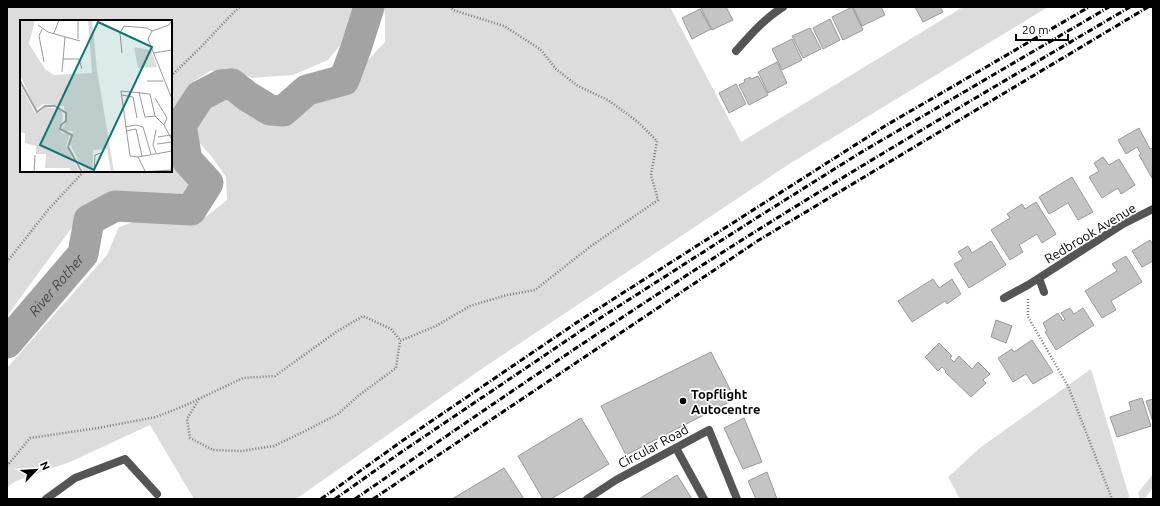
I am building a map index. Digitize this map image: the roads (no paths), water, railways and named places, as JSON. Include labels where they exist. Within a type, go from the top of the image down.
[{"type":"street","points":[[736,51],[764,21],[783,7]]},
{"type":"street","name":"Redbrook Avenue","points":[[1004,298],[1028,285],[1123,224],[1153,209]]},
{"type":"street","name":"Redbrook Avenue","points":[[1039,278],[1044,292]]},
{"type":"street","name":"Circular Road","points":[[587,499],[616,480],[709,430],[737,499]]},
{"type":"street","points":[[676,448],[704,499]]},
{"type":"street","points":[[46,499],[75,478],[125,459],[157,494]]},
{"type":"waterway","name":"River Rother","points":[[7,343],[83,254],[89,220],[115,206],[191,210],[208,183],[187,160],[181,125],[200,96],[221,85],[232,84],[247,96],[270,110],[283,111],[307,90],[344,80],[369,7]]},
{"type":"railway","points":[[321,499],[402,441],[582,319],[885,126],[1089,7]]},
{"type":"railway","points":[[335,499],[400,453],[594,322],[758,217],[860,153],[1109,7]]},
{"type":"railway","points":[[355,499],[560,359],[716,256],[814,195],[1130,7]]},
{"type":"railway","points":[[373,499],[759,240],[1148,7]]},
{"type":"place","name":"Topflight Autocentre","points":[[683,401]]}]
